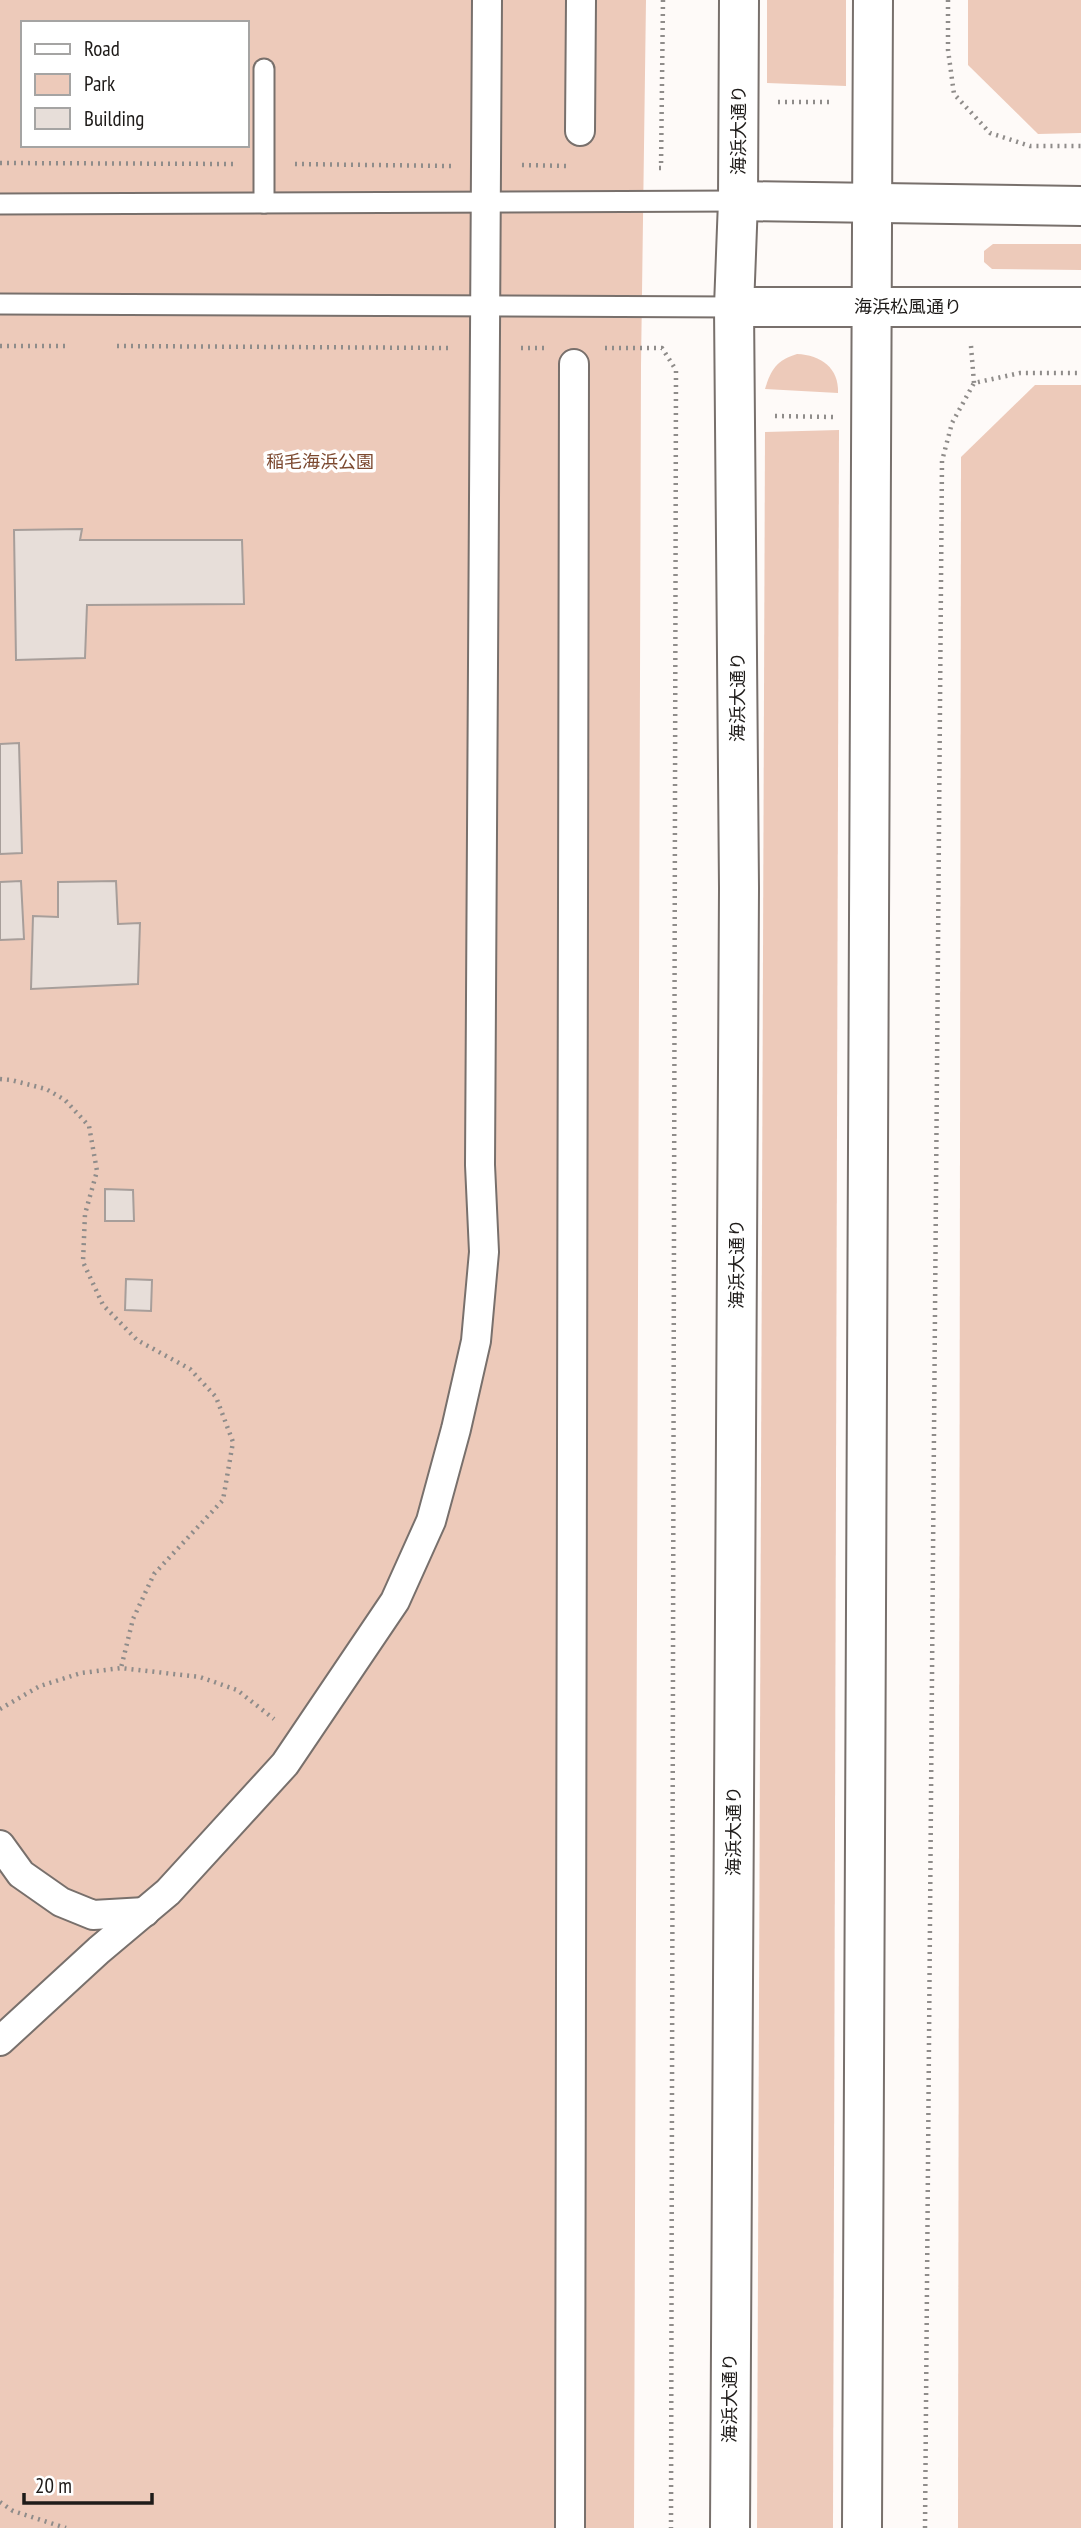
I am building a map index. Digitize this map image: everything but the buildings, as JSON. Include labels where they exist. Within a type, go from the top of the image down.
[{"type":"street","points":[[0,2040],[168,1892],[302,1742],[395,1601],[431,1521],[456,1429],[476,1340],[484,1252],[480,1151],[487,0]]},
{"type":"street","points":[[580,0],[580,131]]},
{"type":"street","name":"海浜大通り","points":[[730,2528],[739,901],[734,307],[738,201],[739,0]]},
{"type":"street","points":[[862,2528],[873,0]]},
{"type":"street","points":[[738,201],[1081,206]]},
{"type":"street","name":"海浜松風通り","points":[[734,307],[1081,307]]},
{"type":"street","points":[[570,2528],[574,364]]},
{"type":"street","points":[[0,1845],[21,1874],[61,1902],[93,1914],[145,1912]]},
{"type":"lane","points":[[264,69],[264,203]]},
{"type":"lane","points":[[0,204],[738,201]]},
{"type":"lane","points":[[0,304],[734,307]]},
{"type":"path","points":[[660,168],[663,0]]},
{"type":"path","points":[[948,0],[948,50],[954,94],[990,133],[1030,146],[1081,146]]},
{"type":"path","points":[[768,102],[843,102]]},
{"type":"path","points":[[0,163],[237,164]]},
{"type":"path","points":[[287,164],[455,166]]},
{"type":"path","points":[[925,2528],[942,461],[952,423],[974,383],[971,341]]},
{"type":"path","points":[[0,345],[68,346]]},
{"type":"path","points":[[117,346],[459,348]]},
{"type":"path","points":[[662,348],[676,370],[671,2528]]},
{"type":"path","points":[[974,383],[1020,373],[1081,373]]},
{"type":"path","points":[[769,415],[840,418]]},
{"type":"path","points":[[0,1080],[11,1080],[46,1089],[65,1100],[89,1126],[97,1171],[85,1214],[83,1262],[103,1305],[137,1340],[190,1369],[216,1397],[233,1442],[223,1500],[154,1574],[133,1619],[121,1668]]},
{"type":"path","points":[[0,1709],[40,1686],[81,1673],[121,1668],[200,1678],[237,1690],[302,1742]]},
{"type":"path","points":[[0,2502],[13,2511],[66,2528]]},
{"type":"green space","name":"稲毛海浜公園","points":[[0,0],[646,0],[641,366],[634,2528],[0,2528]]},
{"type":"green space","points":[[767,0],[846,0],[846,86],[767,83]]},
{"type":"green space","points":[[968,0],[1081,0],[1081,133],[1038,134],[968,65]]},
{"type":"green space","points":[[993,244],[1081,244],[1081,270],[992,269],[984,262],[984,251]]},
{"type":"green space","points":[[797,354],[814,357],[827,365],[835,376],[838,393],[765,389],[776,366],[784,359]]},
{"type":"green space","points":[[1035,385],[1081,385],[1081,2528],[958,2528],[961,457]]},
{"type":"green space","points":[[839,430],[833,2528],[757,2528],[765,432]]}]
